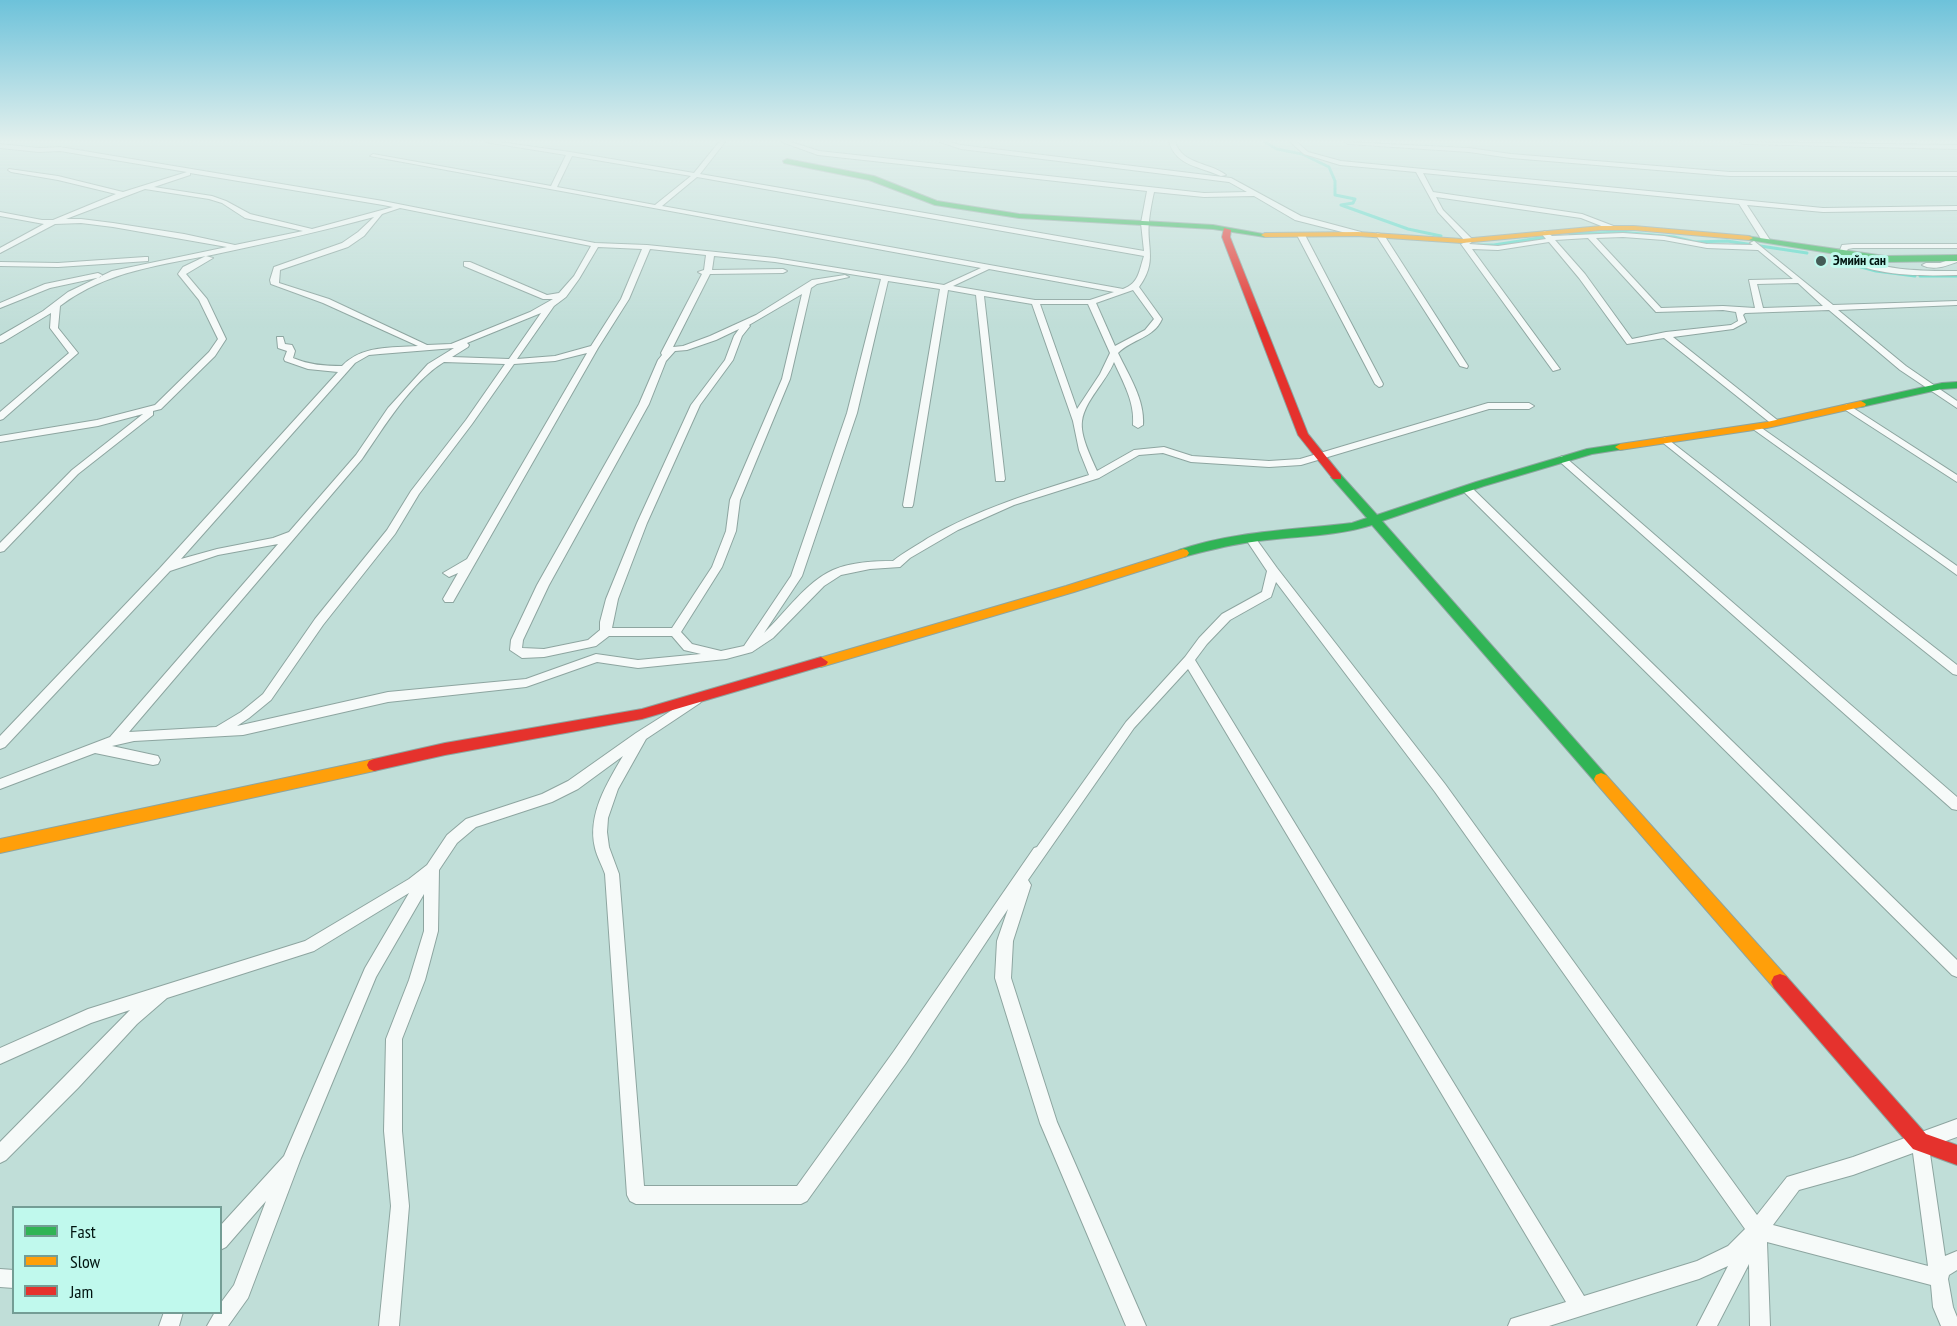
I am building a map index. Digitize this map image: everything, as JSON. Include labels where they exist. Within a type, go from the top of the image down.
[{"type":"street","points":[[0,251],[53,222],[98,204]]},
{"type":"street","points":[[227,204],[248,216],[313,231]]},
{"type":"street","points":[[381,204],[595,245],[647,247],[775,260],[1035,302],[1091,302],[1131,289],[1140,280],[1148,254],[1145,223],[1148,204]]},
{"type":"street","points":[[640,204],[988,267],[1131,289],[1154,311],[1158,319],[1156,325],[1114,352],[1106,371],[1077,421]]},
{"type":"street","points":[[657,207],[661,204]]},
{"type":"street","points":[[858,204],[1148,254]]},
{"type":"street","points":[[941,204],[1019,216],[1145,223],[1258,235],[1358,234],[1466,243],[1548,236],[1612,227],[1747,238],[1763,244]]},
{"type":"street","points":[[1271,204],[1298,218],[1358,234]]},
{"type":"street","points":[[1436,204],[1556,369]]},
{"type":"street","points":[[1498,204],[1582,216],[1612,227]]},
{"type":"street","points":[[1742,204],[1763,244],[1797,281],[1932,389],[1957,405]]},
{"type":"street","points":[[1752,204],[1823,210],[1957,208]]},
{"type":"street","points":[[0,264],[58,265],[139,260],[259,242],[404,208]]},
{"type":"street","points":[[382,212],[361,234],[345,244],[277,269],[274,280],[276,284],[326,301],[431,348],[445,357],[510,363],[570,356],[594,348]]},
{"type":"street","points":[[0,214],[42,222],[81,221],[113,225],[235,246]]},
{"type":"street","points":[[1227,230],[1226,237],[1303,435],[1319,457],[1348,490],[1366,506],[1374,520],[1920,1142],[1957,1155]]},
{"type":"street","points":[[1301,235],[1379,384]]},
{"type":"street","points":[[1380,235],[1464,366]]},
{"type":"street","points":[[1548,236],[1623,235],[1664,238],[1698,245],[1763,244],[1839,251],[1885,259],[1957,258]]},
{"type":"street","points":[[1548,236],[1582,276],[1630,342],[1666,334],[1733,327],[1742,322],[1739,314],[1743,311]]},
{"type":"street","points":[[1590,236],[1659,310],[1723,308],[1743,311],[1957,303]]},
{"type":"street","points":[[0,549],[75,472],[158,407],[212,354],[222,339],[203,299],[182,274],[186,269],[259,242]]},
{"type":"street","points":[[0,744],[164,571],[352,361],[367,353],[452,346],[532,314],[564,295],[581,273],[595,245]]},
{"type":"street","points":[[0,306],[48,286],[235,246]]},
{"type":"street","points":[[1839,251],[1853,246],[1957,246]]},
{"type":"street","points":[[449,599],[594,348],[625,299],[647,247]]},
{"type":"street","points":[[1839,251],[1859,263],[1881,270],[1957,273]]},
{"type":"street","points":[[1867,255],[1957,253]]},
{"type":"street","points":[[710,254],[704,272],[657,368],[644,404],[543,585],[518,640],[516,650],[522,654],[544,653],[592,642],[606,632],[675,632],[688,646],[726,655]]},
{"type":"street","points":[[467,264],[546,297],[564,295]]},
{"type":"street","points":[[944,288],[988,267]]},
{"type":"street","points":[[0,340],[56,306],[71,294],[95,281],[129,269]]},
{"type":"street","points":[[704,272],[783,271]]},
{"type":"street","points":[[662,360],[673,349],[684,348],[713,338],[759,317],[815,282],[828,278],[867,276]]},
{"type":"street","points":[[747,649],[796,576],[852,413],[885,279]]},
{"type":"street","points":[[1760,310],[1752,282],[1797,281]]},
{"type":"street","points":[[675,632],[717,567],[731,531],[735,500],[786,379],[807,288]]},
{"type":"street","points":[[908,505],[944,288]]},
{"type":"street","points":[[980,294],[1000,479]]},
{"type":"street","points":[[1035,302],[1077,421],[1084,453],[1095,476]]},
{"type":"street","points":[[1091,302],[1139,413],[1138,425]]},
{"type":"street","points":[[218,731],[245,715],[267,697],[319,622],[391,532],[415,493],[551,304]]},
{"type":"street","points":[[0,417],[74,353],[54,328],[56,306]]},
{"type":"street","points":[[606,632],[606,622],[622,571],[696,405],[729,360],[738,336],[759,317]]},
{"type":"street","points":[[115,740],[359,457],[392,410],[445,357],[487,331]]},
{"type":"street","points":[[1666,334],[1776,423]]},
{"type":"street","points":[[280,339],[281,346],[291,351],[288,358],[296,363],[323,369],[344,369]]},
{"type":"street","points":[[0,846],[445,749],[633,717],[1070,589],[1203,546],[1250,538],[1353,527],[1591,451],[1756,427],[1957,385]]},
{"type":"street","points":[[0,784],[115,740],[134,736],[243,730],[388,696],[526,683],[596,658],[638,664],[726,655],[747,649],[764,639],[820,583],[838,572],[870,565],[896,565],[906,556],[954,528],[1010,503],[1095,476],[1137,452],[1153,449],[1164,450],[1191,459],[1269,464],[1301,462],[1488,406],[1529,406]]},
{"type":"street","points":[[0,439],[107,422],[158,407]]},
{"type":"street","points":[[1847,407],[1957,479]]},
{"type":"street","points":[[1756,427],[1957,571]]},
{"type":"street","points":[[1665,440],[1957,671]]},
{"type":"street","points":[[1562,459],[1957,805]]},
{"type":"street","points":[[1467,489],[1957,970]]},
{"type":"street","points":[[164,571],[188,560],[276,541],[291,534]]},
{"type":"street","points":[[1250,538],[1440,788],[1757,1230],[1760,1326]]},
{"type":"street","points":[[449,573],[471,561]]},
{"type":"street","points":[[641,736],[622,768],[602,813],[602,845],[612,874],[636,1195],[801,1195],[900,1057],[1039,852],[1130,725],[1226,617],[1268,594],[1273,571]]},
{"type":"street","points":[[1190,660],[1580,1307]]},
{"type":"street","points":[[217,1326],[241,1291],[292,1157],[370,973],[452,839],[471,823],[547,798],[573,785],[641,736],[702,697]]},
{"type":"street","points":[[95,748],[153,760]]},
{"type":"street","points":[[1039,852],[1019,894],[1005,941],[1003,978],[1049,1124],[1136,1326]]},
{"type":"street","points":[[0,1056],[88,1016],[309,946],[414,883],[432,869]]},
{"type":"street","points":[[389,1326],[400,1206],[393,1131],[394,1039],[417,980],[430,932],[432,869]]},
{"type":"street","points":[[0,1154],[72,1082],[131,1018],[161,996],[206,978]]},
{"type":"street","points":[[1518,1326],[1699,1270],[1735,1253],[1772,1214],[1793,1183],[1853,1166],[1957,1128]]},
{"type":"street","points":[[1920,1142],[1939,1278]]},
{"type":"street","points":[[222,1239],[292,1157]]},
{"type":"street","points":[[1757,1230],[1939,1278]]},
{"type":"street","points":[[1707,1326],[1757,1230]]},
{"type":"street","points":[[1951,1326],[1937,1286],[1940,1270],[1957,1260]]},
{"type":"street","points":[[1943,1307],[1957,1323]]},
{"type":"waterway","points":[[1348,204],[1341,205],[1408,229],[1441,236]]},
{"type":"waterway","points":[[1570,234],[1621,232],[1674,237],[1695,242],[1727,241],[1807,253]]},
{"type":"waterway","points":[[1478,245],[1494,245],[1559,235]]},
{"type":"waterway","points":[[1835,260],[1876,271],[1915,276]]},
{"type":"waterway","points":[[1920,276],[1957,276]]},
{"type":"traffic: fast","points":[[941,204],[1019,216],[1213,227],[1265,235]]},
{"type":"traffic: fast","points":[[1749,238],[1885,259],[1957,258]]},
{"type":"traffic: fast","points":[[1861,404],[1942,386],[1957,385]]},
{"type":"traffic: fast","points":[[1183,553],[1203,546],[1250,538],[1353,527],[1480,484],[1591,451],[1620,447]]},
{"type":"traffic: fast","points":[[1337,477],[1601,779]]},
{"type":"traffic: slow","points":[[1265,235],[1358,234],[1462,241],[1601,228],[1634,228],[1749,238]]},
{"type":"traffic: slow","points":[[1620,447],[1767,425],[1861,404]]},
{"type":"traffic: slow","points":[[821,662],[1070,589],[1183,553]]},
{"type":"traffic: slow","points":[[0,846],[374,765]]},
{"type":"traffic: slow","points":[[1601,779],[1780,982]]},
{"type":"traffic: jam","points":[[1227,230],[1226,237],[1303,435],[1337,477]]},
{"type":"traffic: jam","points":[[374,765],[445,749],[642,714],[821,662]]},
{"type":"traffic: jam","points":[[1780,982],[1920,1142],[1957,1155]]},
{"type":"place","name":"Эмийн сан","points":[[1821,261]]}]
